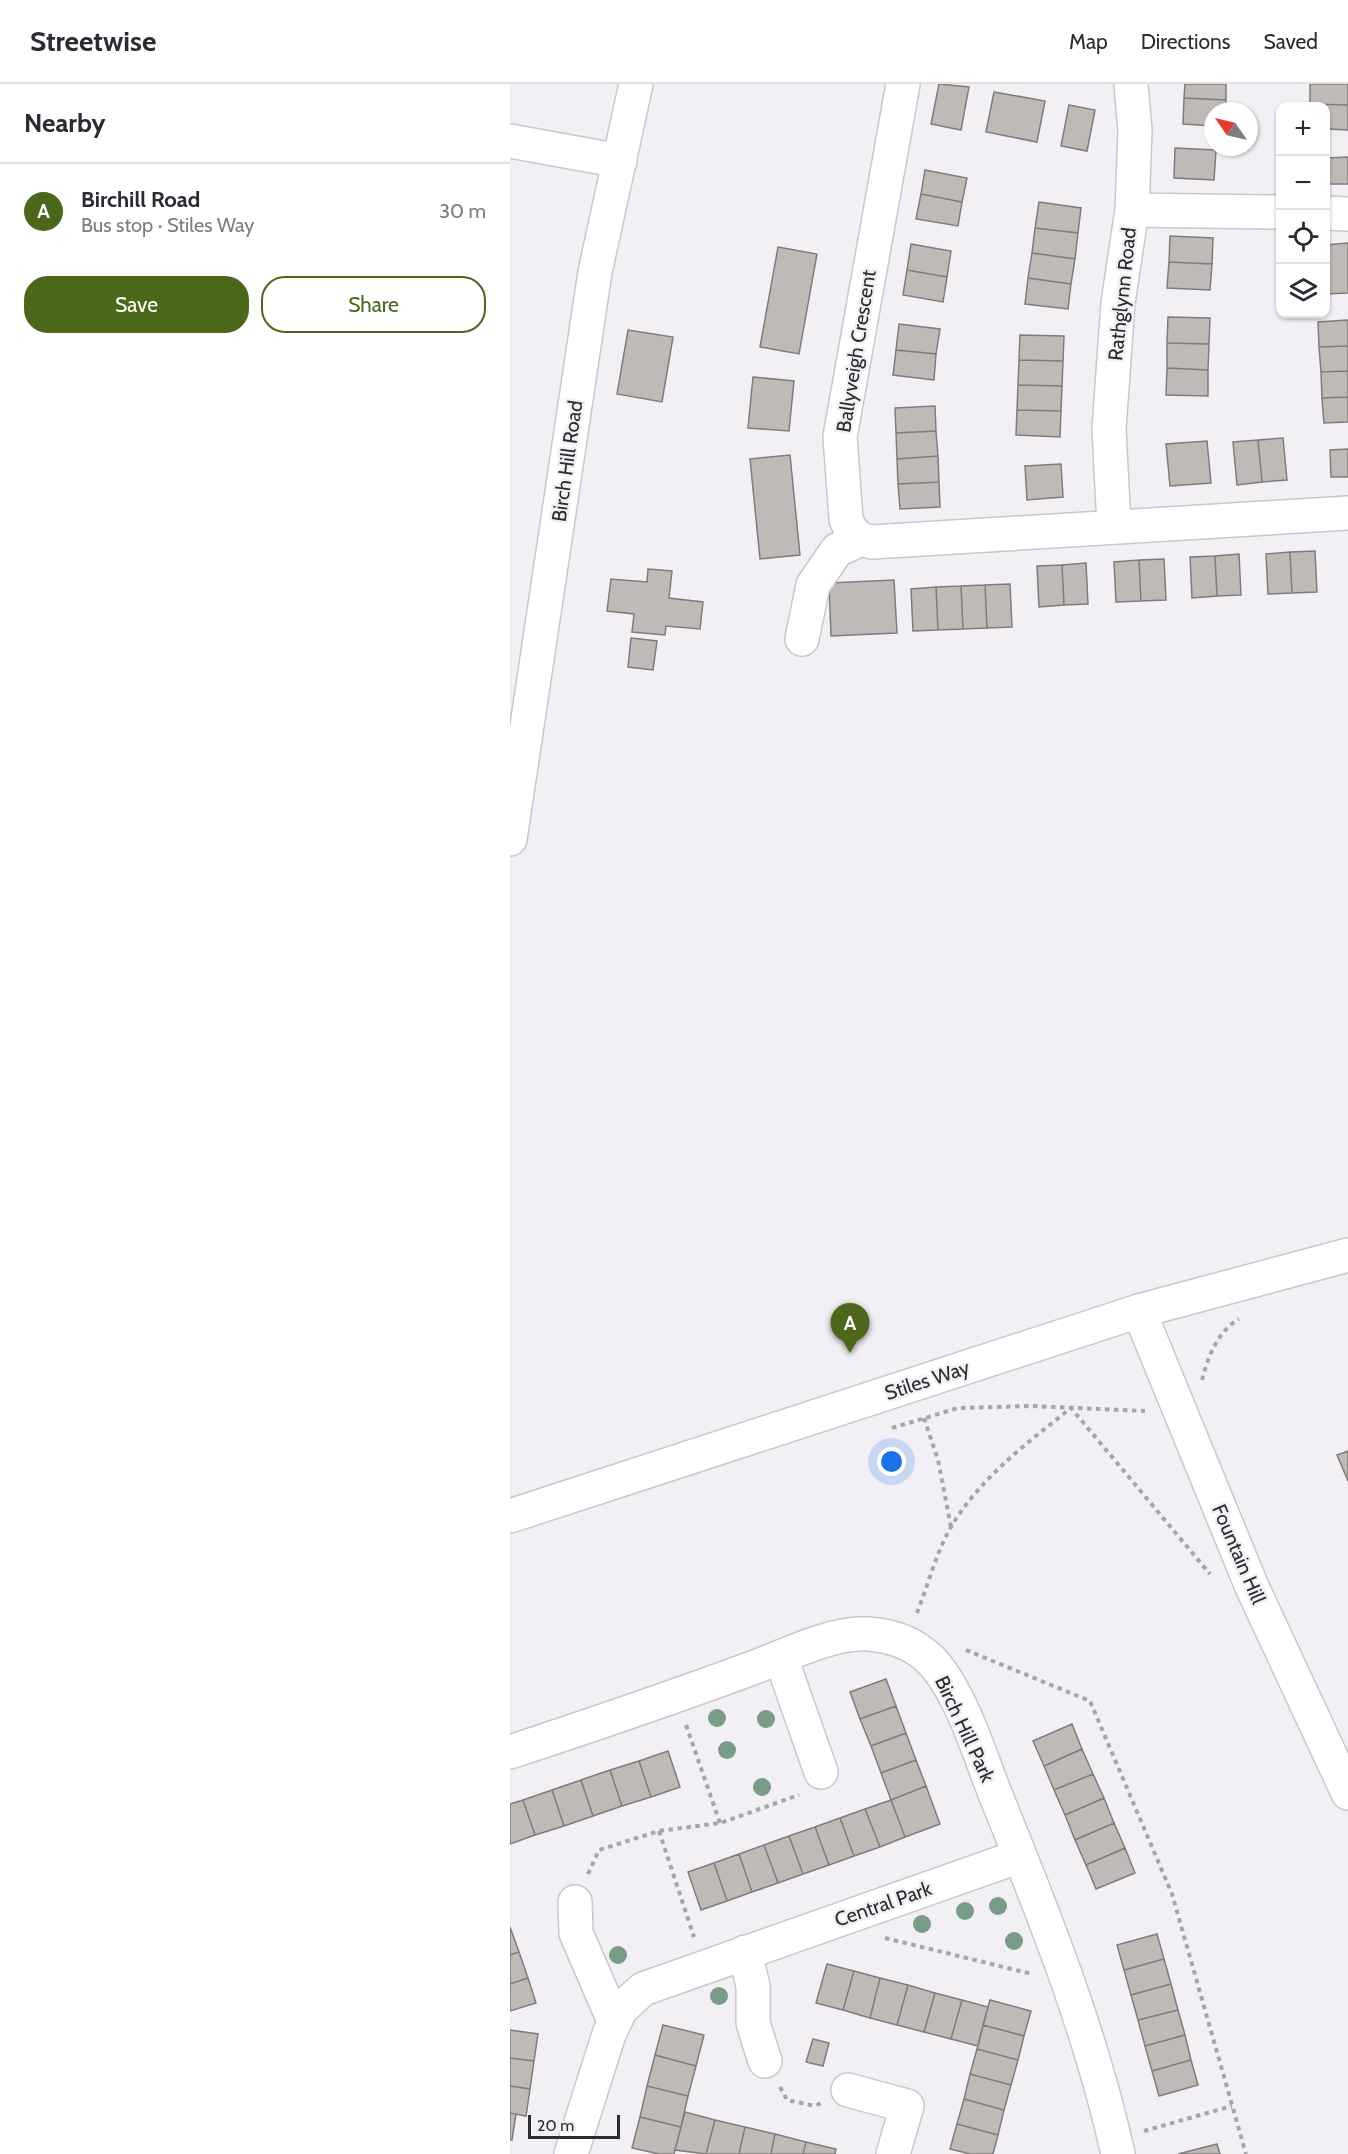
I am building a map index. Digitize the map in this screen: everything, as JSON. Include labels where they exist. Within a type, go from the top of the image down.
[{"type":"street","name":"Birch Hill Road","points":[[510,839],[595,272],[636,84]]},
{"type":"street","name":"Ballyveigh Crescent","points":[[859,540],[850,530],[846,519],[840,437],[903,84]]},
{"type":"street","points":[[1131,84],[1135,131],[1132,210]]},
{"type":"street","points":[[510,141],[620,161]]},
{"type":"street","name":"Rathglynn Road","points":[[1114,526],[1109,429],[1118,303],[1132,210],[1276,213]]},
{"type":"street","points":[[1330,213],[1348,214]]},
{"type":"street","points":[[802,639],[813,585],[837,550],[859,540],[872,542],[1348,513]]},
{"type":"street","name":"Stiles Way","points":[[511,1511],[1139,1311],[1348,1255]]},
{"type":"street","name":"Fountain Hill","points":[[1139,1311],[1252,1587],[1338,1752],[1348,1793]]},
{"type":"street","name":"Birch Hill Park","points":[[510,1752],[676,1696],[830,1640],[855,1634],[886,1635],[918,1649],[946,1681],[965,1719],[1020,1856],[1067,1978],[1091,2049],[1116,2147]]},
{"type":"street","points":[[781,1658],[821,1772]]},
{"type":"street","name":"Central Park","points":[[571,2154],[615,2021],[630,1999],[643,1989],[1020,1856]]},
{"type":"street","points":[[575,1902],[576,1933],[615,2021]]},
{"type":"street","points":[[745,1952],[753,1986],[753,2023],[765,2061]]},
{"type":"street","points":[[848,2090],[907,2106],[893,2154]]},
{"type":"path","points":[[1175,1403],[1200,1385],[1210,1352],[1233,1323],[1242,1318]]},
{"type":"path","points":[[891,1428],[958,1408],[1071,1408],[1140,1412]]},
{"type":"path","points":[[1071,1408],[1214,1579],[1252,1587]]},
{"type":"path","points":[[1071,1408],[1017,1451],[980,1488],[951,1528],[916,1616],[918,1649],[957,1647],[1090,1701],[1172,1894],[1246,2154]]},
{"type":"path","points":[[924,1418],[938,1460],[951,1528]]},
{"type":"path","points":[[676,1696],[720,1823]]},
{"type":"path","points":[[575,1902],[599,1850],[659,1831],[720,1823],[802,1794],[821,1772]]},
{"type":"path","points":[[659,1831],[703,1966]]},
{"type":"path","points":[[846,1917],[866,1933],[1040,1976],[1067,1978]]},
{"type":"path","points":[[765,2061],[787,2100],[815,2106],[848,2090]]},
{"type":"path","points":[[1116,2147],[1232,2106]]},
{"type":"building","points":[[939,84],[969,87],[961,130],[931,124]]},
{"type":"building","points":[[1185,84],[1226,84],[1226,100],[1184,98]]},
{"type":"building","points":[[1310,84],[1348,84],[1348,105],[1310,102]]},
{"type":"building","points":[[994,92],[1045,101],[1037,142],[986,132]]},
{"type":"building","points":[[1184,98],[1226,100],[1226,102],[1204,102],[1204,125],[1183,124]]},
{"type":"building","points":[[1069,105],[1095,110],[1087,151],[1061,146]]},
{"type":"building","points":[[1330,105],[1348,105],[1348,130],[1330,129]]},
{"type":"building","points":[[1175,148],[1204,149],[1204,156],[1216,156],[1214,180],[1174,178]]},
{"type":"building","points":[[1348,157],[1348,184],[1330,184],[1330,158]]},
{"type":"building","points":[[925,170],[967,178],[962,202],[921,194]]},
{"type":"building","points":[[921,194],[962,202],[958,226],[916,219]]},
{"type":"building","points":[[1039,202],[1081,208],[1078,233],[1035,228]]},
{"type":"building","points":[[1035,228],[1078,233],[1075,259],[1032,253]]},
{"type":"building","points":[[1170,236],[1213,238],[1212,264],[1169,262]]},
{"type":"building","points":[[1348,243],[1348,293],[1330,294],[1330,245]]},
{"type":"building","points":[[911,244],[951,251],[947,277],[907,270]]},
{"type":"building","points":[[778,247],[817,254],[799,354],[760,347]]},
{"type":"building","points":[[1032,253],[1075,259],[1071,284],[1028,278]]},
{"type":"building","points":[[1169,262],[1212,264],[1210,290],[1167,288]]},
{"type":"building","points":[[907,270],[947,277],[943,302],[903,295]]},
{"type":"building","points":[[1028,278],[1071,284],[1068,309],[1025,304]]},
{"type":"building","points":[[1168,317],[1210,318],[1209,344],[1167,343]]},
{"type":"building","points":[[1348,320],[1348,346],[1319,347],[1318,322]]},
{"type":"building","points":[[899,324],[940,329],[936,354],[896,350]]},
{"type":"building","points":[[628,330],[673,337],[662,402],[617,394]]},
{"type":"building","points":[[1020,335],[1064,336],[1063,361],[1019,360]]},
{"type":"building","points":[[1167,343],[1209,344],[1208,370],[1167,368]]},
{"type":"building","points":[[1348,346],[1348,371],[1321,372],[1319,347]]},
{"type":"building","points":[[896,350],[936,354],[934,380],[893,375]]},
{"type":"building","points":[[1019,360],[1063,361],[1062,386],[1018,385]]},
{"type":"building","points":[[1167,368],[1208,370],[1208,396],[1166,395]]},
{"type":"building","points":[[1348,371],[1348,397],[1322,398],[1321,372]]},
{"type":"building","points":[[753,377],[794,381],[789,431],[748,428]]},
{"type":"building","points":[[1018,385],[1062,386],[1061,411],[1017,410]]},
{"type":"building","points":[[1348,397],[1348,422],[1324,423],[1322,398]]},
{"type":"building","points":[[935,406],[936,431],[896,433],[895,408]]},
{"type":"building","points":[[1017,410],[1061,411],[1060,437],[1016,435]]},
{"type":"building","points":[[936,431],[938,456],[897,459],[896,433]]},
{"type":"building","points":[[1283,438],[1287,480],[1262,482],[1258,440]]},
{"type":"building","points":[[1258,440],[1262,482],[1237,485],[1233,442]]},
{"type":"building","points":[[1207,441],[1211,483],[1170,486],[1166,444]]},
{"type":"building","points":[[1348,449],[1348,477],[1331,477],[1330,450]]},
{"type":"building","points":[[790,455],[800,555],[760,559],[750,459]]},
{"type":"building","points":[[938,456],[939,482],[898,484],[897,459]]},
{"type":"building","points":[[1061,464],[1063,497],[1027,500],[1025,466]]},
{"type":"building","points":[[939,482],[940,507],[900,509],[898,484]]},
{"type":"building","points":[[1315,551],[1317,592],[1292,593],[1290,552]]},
{"type":"building","points":[[1290,552],[1292,593],[1268,594],[1266,554]]},
{"type":"building","points":[[1239,554],[1241,595],[1217,596],[1215,556]]},
{"type":"building","points":[[1215,556],[1217,596],[1192,598],[1190,557]]},
{"type":"building","points":[[1164,559],[1166,600],[1141,601],[1139,560]]},
{"type":"building","points":[[1139,560],[1141,601],[1116,602],[1114,562]]},
{"type":"building","points":[[1086,563],[1088,604],[1064,605],[1062,565]]},
{"type":"building","points":[[1062,565],[1064,605],[1039,607],[1037,566]]},
{"type":"building","points":[[648,569],[672,571],[669,598],[703,602],[700,629],[666,626],[665,635],[632,632],[634,614],[607,611],[611,579],[647,582]]},
{"type":"building","points":[[894,580],[897,633],[831,636],[829,583]]},
{"type":"building","points":[[1010,584],[1012,627],[987,628],[985,585]]},
{"type":"building","points":[[985,585],[987,628],[963,629],[961,586]]},
{"type":"building","points":[[961,586],[963,629],[938,630],[936,587]]},
{"type":"building","points":[[936,587],[938,630],[913,631],[911,589]]},
{"type":"building","points":[[631,638],[657,641],[653,670],[628,667]]},
{"type":"building","points":[[1348,1451],[1348,1481],[1337,1455]]},
{"type":"building","points":[[886,1679],[896,1706],[860,1719],[850,1692]]},
{"type":"building","points":[[896,1706],[906,1733],[871,1746],[860,1719]]},
{"type":"building","points":[[1072,1724],[1082,1749],[1044,1766],[1033,1741]]},
{"type":"building","points":[[906,1733],[916,1760],[881,1773],[871,1746]]},
{"type":"building","points":[[1082,1749],[1093,1774],[1054,1790],[1044,1766]]},
{"type":"building","points":[[668,1751],[680,1787],[651,1797],[639,1761]]},
{"type":"building","points":[[916,1760],[926,1786],[891,1800],[881,1773]]},
{"type":"building","points":[[639,1761],[651,1797],[622,1806],[610,1770]]},
{"type":"building","points":[[610,1770],[622,1806],[593,1816],[581,1780]]},
{"type":"building","points":[[1093,1774],[1104,1798],[1065,1815],[1054,1790]]},
{"type":"building","points":[[581,1780],[593,1816],[564,1826],[552,1790]]},
{"type":"building","points":[[926,1786],[940,1824],[905,1837],[891,1800]]},
{"type":"building","points":[[552,1790],[564,1826],[535,1835],[523,1800]]},
{"type":"building","points":[[1104,1798],[1114,1823],[1075,1840],[1065,1815]]},
{"type":"building","points":[[523,1800],[535,1835],[510,1844],[510,1804]]},
{"type":"building","points":[[891,1800],[905,1837],[880,1847],[865,1809]]},
{"type":"building","points":[[865,1809],[880,1847],[854,1856],[840,1818]]},
{"type":"building","points":[[840,1818],[854,1856],[829,1865],[815,1827]]},
{"type":"building","points":[[1114,1823],[1125,1848],[1086,1865],[1075,1840]]},
{"type":"building","points":[[815,1827],[829,1865],[803,1874],[789,1836]]},
{"type":"building","points":[[789,1836],[803,1874],[778,1883],[764,1845]]},
{"type":"building","points":[[764,1845],[778,1883],[752,1892],[739,1854]]},
{"type":"building","points":[[1125,1848],[1135,1873],[1096,1889],[1086,1865]]},
{"type":"building","points":[[739,1854],[752,1892],[727,1901],[714,1863]]},
{"type":"building","points":[[714,1863],[727,1901],[701,1910],[688,1872]]},
{"type":"building","points":[[510,1927],[519,1952],[510,1955]]},
{"type":"building","points":[[1157,1934],[1164,1959],[1124,1970],[1117,1945]]},
{"type":"building","points":[[519,1952],[528,1978],[510,1984],[510,1955]]},
{"type":"building","points":[[1164,1959],[1171,1984],[1131,1995],[1124,1970]]},
{"type":"building","points":[[827,1964],[854,1971],[843,2010],[816,2003]]},
{"type":"building","points":[[854,1971],[880,1978],[870,2018],[843,2010]]},
{"type":"building","points":[[528,1978],[536,2003],[510,2011],[510,1984]]},
{"type":"building","points":[[880,1978],[908,1985],[897,2025],[870,2018]]},
{"type":"building","points":[[1171,1984],[1178,2010],[1138,2020],[1131,1995]]},
{"type":"building","points":[[908,1985],[935,1993],[924,2032],[897,2025]]},
{"type":"building","points":[[935,1993],[962,2000],[951,2039],[924,2032]]},
{"type":"building","points":[[962,2000],[988,2007],[978,2046],[951,2039]]},
{"type":"building","points":[[990,2000],[1031,2011],[1024,2036],[983,2025]]},
{"type":"building","points":[[1178,2010],[1185,2035],[1145,2046],[1138,2020]]},
{"type":"building","points":[[663,2025],[704,2035],[696,2066],[655,2055]]},
{"type":"building","points":[[983,2025],[1024,2036],[1018,2060],[977,2049]]},
{"type":"building","points":[[510,2030],[538,2034],[534,2061],[510,2058]]},
{"type":"building","points":[[1185,2035],[1191,2060],[1152,2071],[1145,2046]]},
{"type":"building","points":[[813,2039],[829,2043],[823,2066],[806,2062]]},
{"type":"building","points":[[977,2049],[1018,2060],[1011,2085],[970,2074]]},
{"type":"building","points":[[655,2055],[696,2066],[688,2096],[647,2086]]},
{"type":"building","points":[[510,2058],[534,2061],[530,2089],[510,2086]]},
{"type":"building","points":[[1191,2060],[1198,2085],[1159,2096],[1152,2071]]},
{"type":"building","points":[[970,2074],[1011,2085],[1004,2110],[964,2099]]},
{"type":"building","points":[[510,2086],[530,2089],[526,2116],[510,2113]]},
{"type":"building","points":[[647,2086],[688,2096],[681,2127],[640,2117]]},
{"type":"building","points":[[964,2099],[1004,2110],[998,2135],[957,2124]]},
{"type":"building","points":[[685,2112],[715,2120],[706,2154],[675,2150]]},
{"type":"building","points":[[510,2113],[516,2114],[512,2140],[510,2140]]},
{"type":"building","points":[[640,2117],[681,2127],[674,2154],[659,2154],[632,2148]]},
{"type":"building","points":[[715,2120],[745,2127],[739,2154],[706,2154]]},
{"type":"building","points":[[957,2124],[998,2135],[993,2154],[970,2154],[950,2149]]},
{"type":"building","points":[[745,2127],[775,2134],[771,2154],[739,2154]]},
{"type":"building","points":[[775,2134],[806,2142],[803,2154],[771,2154]]},
{"type":"building","points":[[806,2142],[836,2149],[835,2154],[803,2154]]},
{"type":"building","points":[[1217,2144],[1220,2154],[1178,2154]]},
{"type":"place","name":"Birchill Road","points":[[850,1353]]}]
